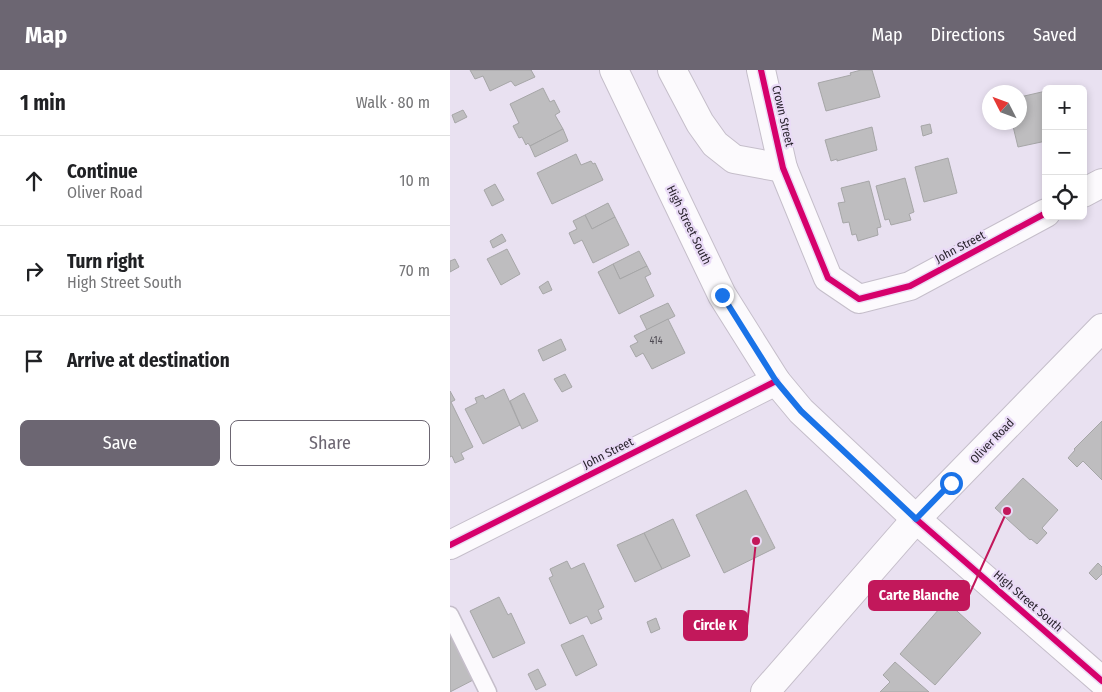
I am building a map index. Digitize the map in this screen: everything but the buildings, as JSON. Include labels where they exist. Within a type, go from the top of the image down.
[{"type":"street","name":"High Street South","points":[[614,70],[722,295],[776,381],[801,411],[916,519],[1102,681]]},
{"type":"street","points":[[672,70],[700,123],[715,144],[734,159],[783,168]]},
{"type":"street","name":"Crown Street","points":[[761,70],[783,168]]},
{"type":"street","name":"John Street","points":[[783,168],[828,278],[859,299],[910,286],[1042,215]]},
{"type":"street","points":[[1087,191],[1102,183]]},
{"type":"street","name":"Oliver Road","points":[[765,692],[916,519],[1102,328]]},
{"type":"street","name":"John Street","points":[[450,545],[776,381]]},
{"type":"lane","points":[[450,615],[488,692]]},
{"type":"cycle path","points":[[761,70],[783,168],[828,278],[859,299],[910,286],[1042,215]]},
{"type":"cycle path","points":[[450,545],[776,381]]},
{"type":"cycle path","points":[[916,519],[1102,681]]},
{"type":"place","name":"Carte Blanche","points":[[1007,511]]},
{"type":"place","name":"Circle K","points":[[756,541]]},
{"type":"route","points":[[722,295],[776,381],[801,411],[916,519],[951,483]]}]
